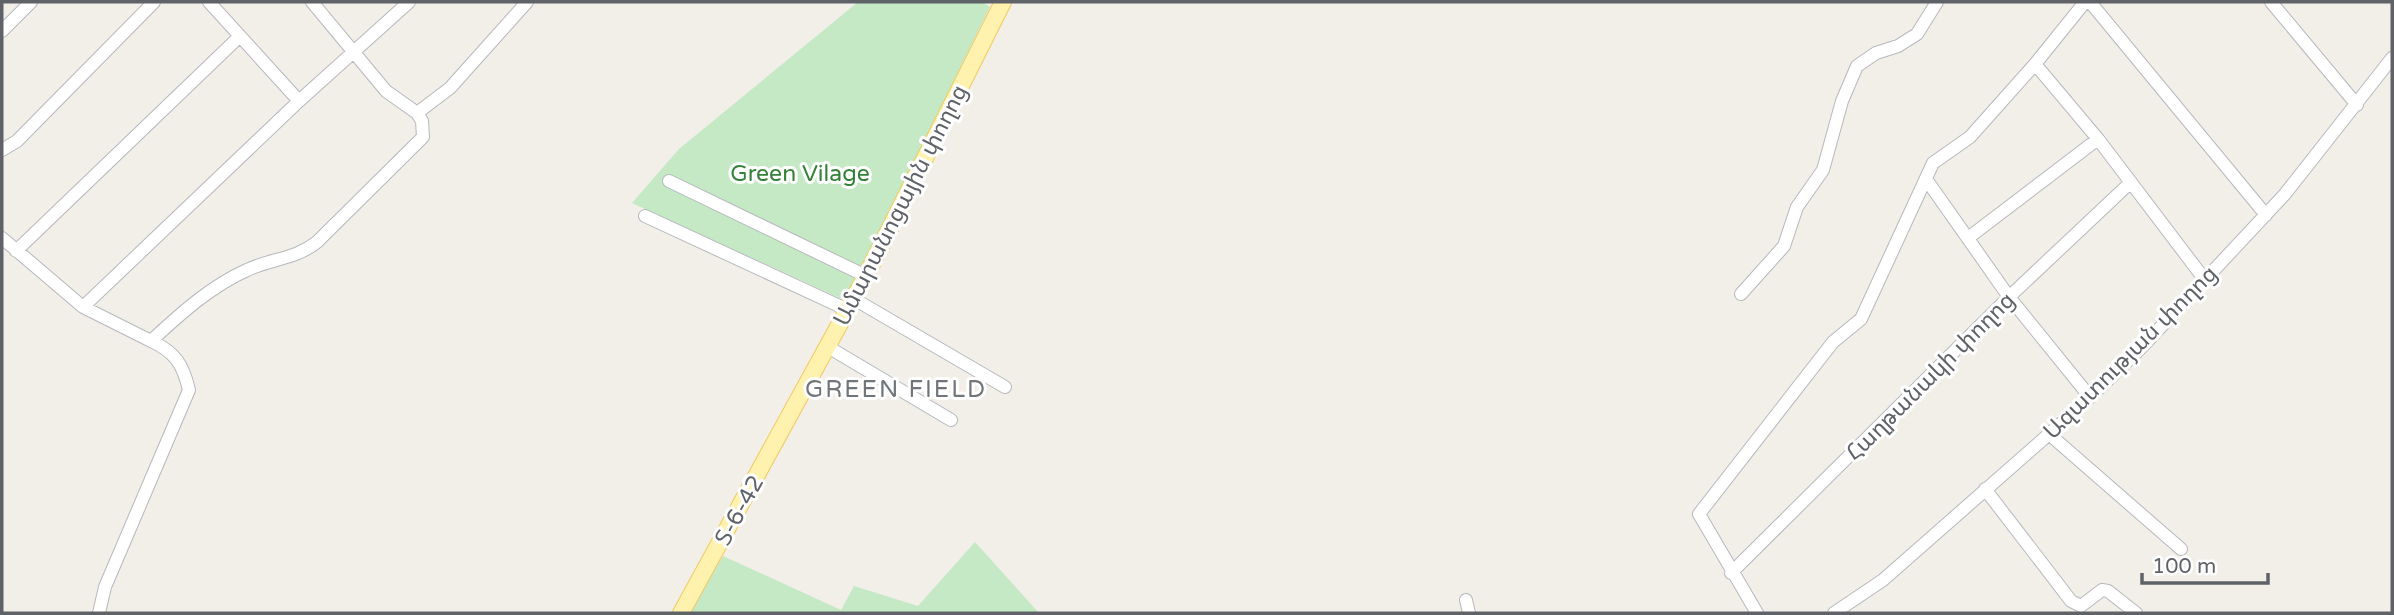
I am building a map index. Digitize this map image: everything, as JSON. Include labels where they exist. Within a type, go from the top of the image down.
[{"type":"main road","name":"Ամարանոցային փողոց","points":[[795,407],[866,276],[1003,2]]},
{"type":"main road","name":"Տ-6-42","points":[[681,613],[795,407]]},
{"type":"street","points":[[2,31],[31,2]]},
{"type":"street","points":[[2,150],[17,141],[154,2]]},
{"type":"street","points":[[208,2],[299,101]]},
{"type":"street","points":[[83,307],[299,101],[409,2]]},
{"type":"street","points":[[418,113],[450,88],[527,2]]},
{"type":"street","points":[[1741,294],[1784,246],[1797,207],[1823,170],[1842,101],[1857,66],[1917,34],[1937,2]]},
{"type":"street","points":[[1757,613],[1731,573],[1699,514],[1833,342],[1861,319],[1933,163],[1970,137],[2088,2],[2266,215]]},
{"type":"street","points":[[2271,2],[2357,105]]},
{"type":"street","points":[[151,341],[183,312],[248,269],[287,259],[317,242],[423,136],[422,121],[418,113],[386,91],[317,3]]},
{"type":"street","points":[[16,251],[239,37]]},
{"type":"street","name":"Ազատության փողոց","points":[[1834,613],[1883,580],[2049,434],[2143,346],[2286,194],[2392,58]]},
{"type":"street","points":[[2035,64],[2098,139],[2205,281]]},
{"type":"street","points":[[1968,238],[2098,139]]},
{"type":"street","points":[[1926,179],[2009,297],[2090,397]]},
{"type":"street","points":[[669,181],[866,276]]},
{"type":"street","name":"Հաղթանակի փողոց","points":[[1731,573],[2009,297],[2131,182]]},
{"type":"street","points":[[645,216],[851,305],[1005,387]]},
{"type":"street","points":[[2,238],[83,307],[169,349],[185,370],[188,390],[105,587],[99,613]]},
{"type":"street","points":[[828,347],[951,421]]},
{"type":"street","points":[[2049,434],[2181,549]]},
{"type":"street","points":[[1985,489],[2071,601],[2081,606],[2097,591],[2108,591],[2136,613]]},
{"type":"green space","name":"Green Vilage","points":[[858,2],[982,2],[990,7],[846,301],[632,203],[679,149]]},
{"type":"green space","points":[[975,542],[1039,613],[687,613],[723,556],[841,610],[854,586],[918,606]]},
{"type":"district","name":"GREEN FIELD","points":[[896,389]]}]
